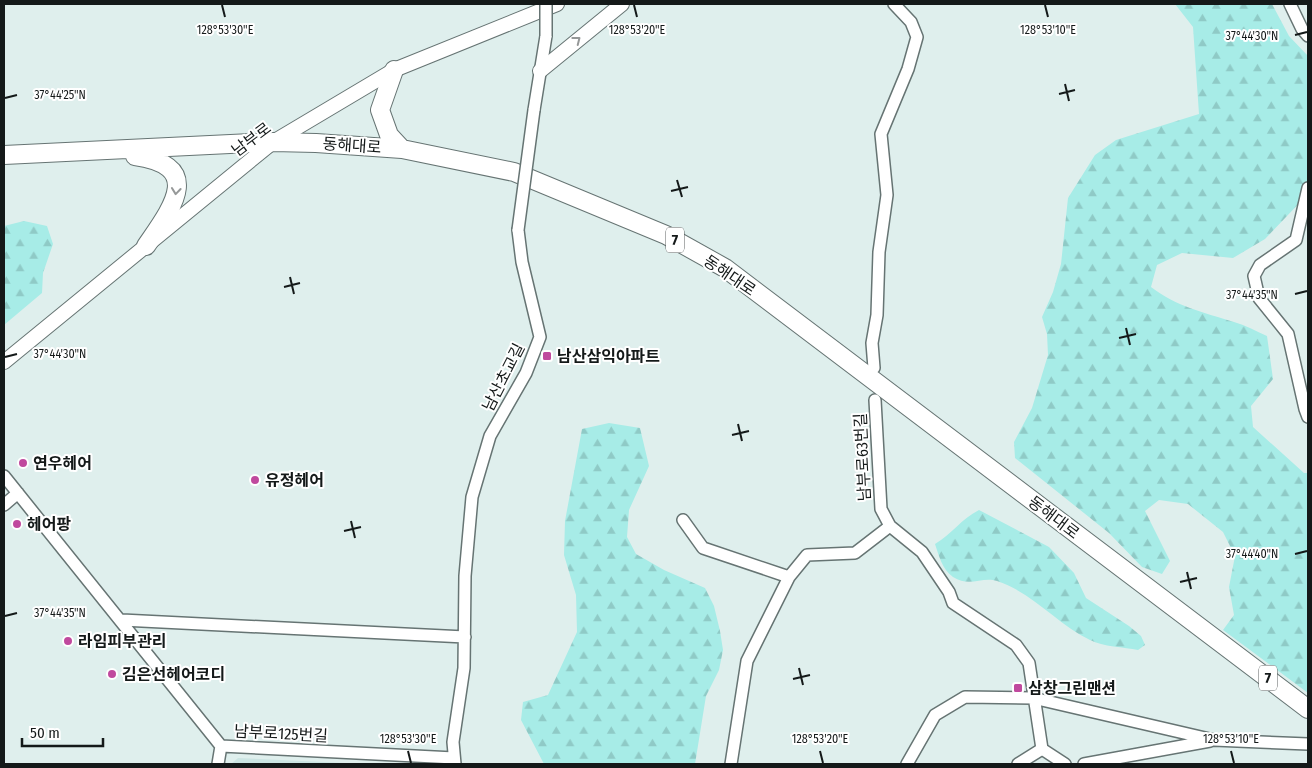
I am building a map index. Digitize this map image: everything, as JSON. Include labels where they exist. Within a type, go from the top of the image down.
[{"type":"main road","points":[[394,70],[380,110],[389,135],[402,149]]},
{"type":"main road","name":"동해대로","points":[[4,154],[273,142],[316,142],[402,149],[514,172],[666,235],[725,268],[1308,709]]},
{"type":"main road","points":[[97,150],[155,159],[168,166],[176,176],[177,190],[173,206],[146,246]]},
{"type":"street","name":"남산초교길","points":[[454,761],[453,742],[464,668],[465,576],[472,497],[490,436],[526,373],[540,338],[522,262],[518,230],[546,36],[546,4]]},
{"type":"street","name":"남부로","points":[[4,362],[273,142],[394,70],[557,4]]},
{"type":"street","points":[[540,71],[622,4]]},
{"type":"street","points":[[874,368],[872,343],[877,315],[879,252],[888,195],[880,134],[908,69],[917,37],[910,22],[894,4]]},
{"type":"street","points":[[1290,4],[1302,29],[1308,36]]},
{"type":"street","points":[[1308,188],[1296,240],[1260,265],[1254,276],[1259,298],[1288,334],[1304,410],[1308,417]]},
{"type":"street","name":"남부로63번길","points":[[875,400],[881,509],[890,526],[922,552],[949,592],[953,603],[1016,645],[1029,663],[1042,749]]},
{"type":"street","name":"남부로125번길","points":[[4,476],[122,620],[221,746],[454,761]]},
{"type":"street","points":[[4,505],[18,493]]},
{"type":"street","points":[[684,520],[703,548],[789,577]]},
{"type":"street","points":[[731,764],[747,661],[789,577],[807,555],[855,553],[890,526]]},
{"type":"street","points":[[122,620],[465,637]]},
{"type":"street","points":[[906,764],[934,715],[965,697],[1033,698],[1214,740],[1308,744]]},
{"type":"street","points":[[1084,764],[1214,740]]},
{"type":"street","points":[[218,764],[221,746]]},
{"type":"street","points":[[1018,764],[1042,749],[1065,764]]},
{"type":"shaded area","points":[[238,758],[366,764],[231,764]]},
{"type":"green space","points":[[1175,4],[1272,4],[1289,36],[1308,56],[1308,194],[1265,239],[1233,258],[1182,253],[1157,265],[1151,287],[1171,300],[1242,325],[1267,336],[1273,379],[1251,406],[1253,427],[1304,473],[1308,473],[1308,693],[1223,630],[1234,615],[1229,587],[1235,556],[1223,532],[1188,504],[1159,500],[1145,511],[1170,561],[1162,574],[1142,567],[1109,533],[1015,458],[1014,442],[1032,408],[1048,355],[1047,334],[1042,317],[1053,292],[1061,264],[1068,198],[1095,155],[1116,140],[1199,114],[1193,27]]},
{"type":"green space","points":[[24,221],[47,226],[53,244],[43,273],[42,293],[4,325],[4,226]]},
{"type":"green space","points":[[609,423],[640,428],[649,466],[629,510],[627,537],[636,554],[664,570],[705,588],[714,606],[723,650],[719,670],[706,696],[695,764],[544,764],[521,720],[523,702],[548,695],[577,632],[576,595],[564,555],[565,521],[582,429]]},
{"type":"green space","points":[[979,510],[1049,547],[1074,573],[1086,598],[1129,626],[1141,636],[1145,645],[1138,650],[1095,642],[1067,626],[1034,601],[1010,586],[992,580],[965,582],[949,574],[935,544]]},
{"type":"place","name":"남산삼익아파트","points":[[547,356]]},
{"type":"place","name":"연우헤어","points":[[23,463]]},
{"type":"place","name":"유정헤어","points":[[255,480]]},
{"type":"place","name":"헤어팡","points":[[17,524]]},
{"type":"place","name":"라임피부관리","points":[[68,641]]},
{"type":"place","name":"김은선헤어코디","points":[[112,674]]},
{"type":"place","name":"삼창그린맨션","points":[[1018,688]]}]
